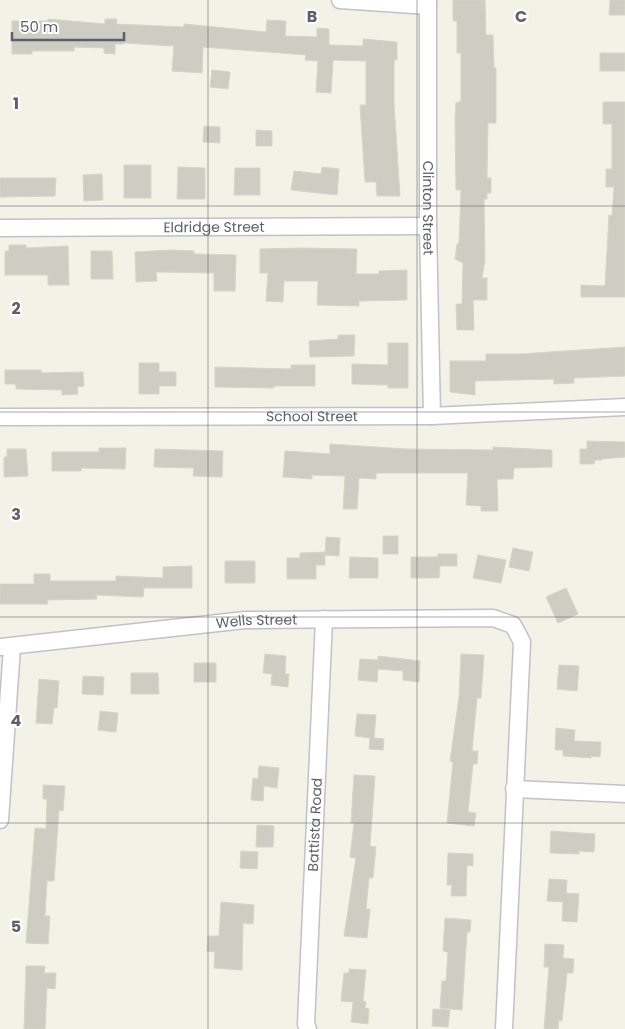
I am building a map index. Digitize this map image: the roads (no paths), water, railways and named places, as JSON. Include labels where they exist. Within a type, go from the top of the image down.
[{"type":"street","points":[[340,0],[428,3]]},
{"type":"street","name":"Clinton Street","points":[[428,3],[428,226],[432,416]]},
{"type":"street","name":"Eldridge Street","points":[[0,228],[428,226]]},
{"type":"street","name":"School Street","points":[[0,417],[432,416],[625,406]]},
{"type":"street","name":"Wells Street","points":[[6,647],[245,620],[492,618],[513,625],[522,642],[514,789]]},
{"type":"street","name":"Battista Road","points":[[308,1029],[306,1015],[324,619]]},
{"type":"street","points":[[0,820],[6,647]]},
{"type":"street","points":[[504,1029],[514,789],[625,794]]}]
